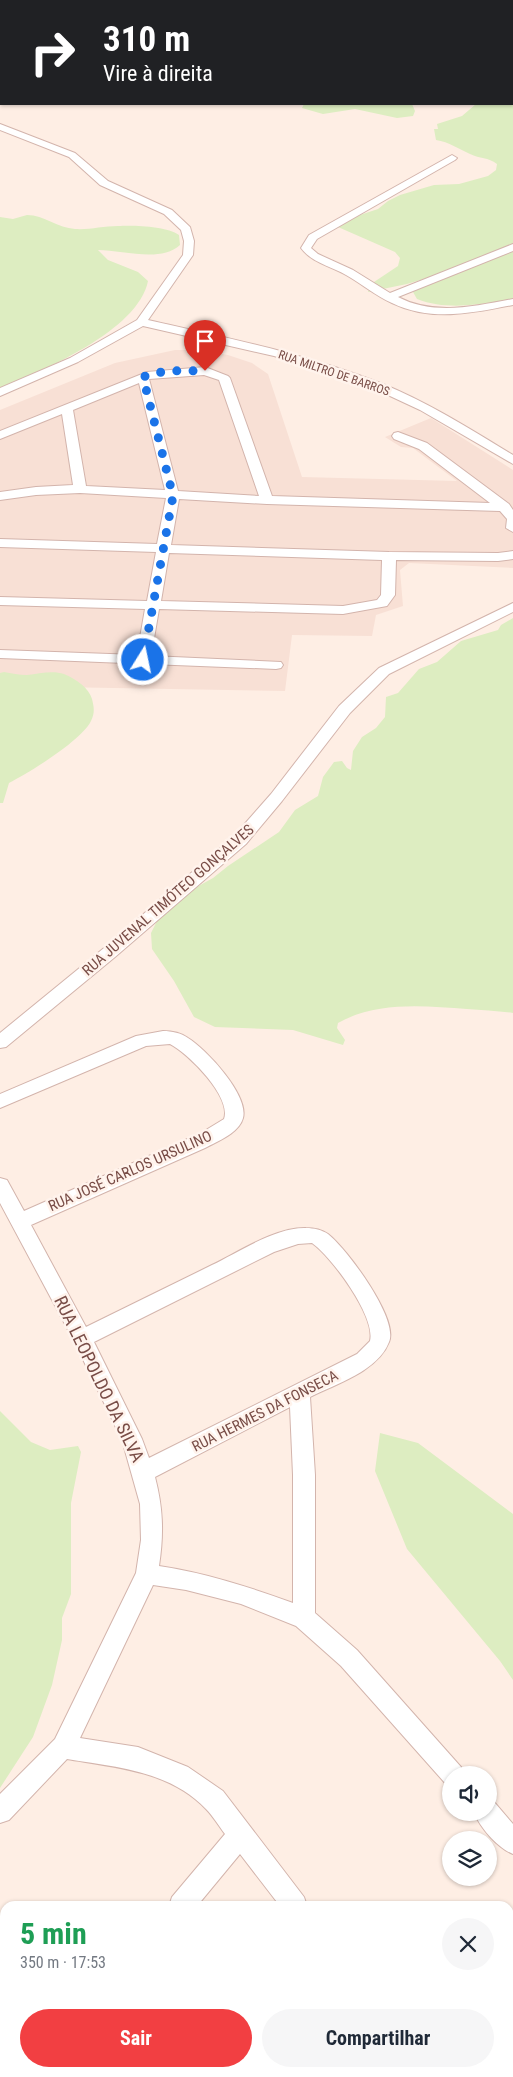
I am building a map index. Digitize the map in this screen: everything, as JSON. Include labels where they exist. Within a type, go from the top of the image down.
[{"type":"street","points":[[0,127],[72,155],[104,183],[168,212],[186,229],[189,241],[188,255],[167,288],[141,322],[91,352],[0,392]]},
{"type":"street","points":[[452,158],[313,237],[307,244],[308,251],[351,273],[389,297],[410,306],[439,312],[513,302]]},
{"type":"street","points":[[389,297],[513,247]]},
{"type":"street","name":"RUA MILTRO DE BARROS","points":[[141,322],[272,352],[383,389],[435,414],[513,460]]},
{"type":"street","points":[[0,435],[151,374],[174,371],[205,371],[224,378],[267,500]]},
{"type":"street","points":[[143,377],[173,496],[143,660]]},
{"type":"street","points":[[67,408],[80,490]]},
{"type":"street","points":[[398,436],[423,446],[504,507],[512,520],[513,528]]},
{"type":"street","points":[[0,496],[36,491],[80,490],[267,500],[504,507]]},
{"type":"street","points":[[0,543],[388,556],[498,557],[513,554]]},
{"type":"street","points":[[0,600],[343,610],[382,603],[388,595],[388,556]]},
{"type":"street","name":"RUA JUVENAL TIMÓTEO GONÇALVES","points":[[0,1042],[116,949],[238,841],[288,785],[347,705],[366,686],[391,667],[513,607]]},
{"type":"street","points":[[0,654],[276,665]]},
{"type":"street","name":"RUA JOSÉ CARLOS URSULINO","points":[[0,1101],[142,1041],[167,1036],[181,1042],[218,1077],[229,1096],[235,1116],[232,1122],[224,1128],[195,1143],[20,1221]]},
{"type":"street","name":"RUA LEOPOLDO DA SILVA","points":[[0,1184],[82,1338],[132,1439],[151,1504],[152,1522],[152,1540],[147,1574],[63,1747],[0,1811]]},
{"type":"street","name":"RUA HERMES DA FONSECA","points":[[82,1338],[249,1256],[283,1241],[308,1235],[319,1238],[328,1246],[368,1300],[378,1318],[382,1335],[380,1342],[377,1349],[364,1360],[143,1472]]},
{"type":"street","points":[[300,1394],[304,1475],[304,1618]]},
{"type":"street","points":[[147,1574],[186,1580],[241,1594],[304,1618],[349,1658],[445,1766]]},
{"type":"street","points":[[63,1747],[138,1760],[180,1776],[214,1800],[291,1901]]},
{"type":"street","points":[[494,1821],[513,1842]]},
{"type":"street","points":[[185,1901],[241,1833]]},
{"type":"shaded area","points":[[175,350],[198,350],[228,355],[252,363],[268,374],[302,477],[457,481],[413,448],[401,447],[385,437],[431,418],[513,470],[513,568],[409,563],[400,570],[403,606],[376,615],[372,636],[292,635],[285,691],[0,686],[0,410],[115,363]]},
{"type":"green space","points":[[304,105],[412,105],[415,111],[413,116],[397,118],[355,109],[323,114],[302,108]]},
{"type":"green space","points":[[475,105],[513,105],[513,300],[452,306],[429,303],[417,299],[413,292],[437,275],[407,284],[368,292],[371,284],[398,266],[400,258],[395,252],[338,227],[360,215],[378,209],[400,195],[434,185],[459,184],[488,176],[496,170],[497,164],[494,162],[436,140],[434,129],[438,129],[437,124],[462,116]]},
{"type":"green space","points":[[27,215],[75,229],[124,226],[158,228],[179,235],[180,245],[163,253],[152,254],[98,250],[108,260],[138,272],[148,281],[141,299],[127,316],[86,347],[63,360],[0,389],[0,217],[13,219]]},
{"type":"green space","points":[[513,618],[513,1013],[418,1006],[369,1011],[338,1023],[337,1028],[345,1040],[343,1045],[293,1030],[215,1027],[194,1017],[174,981],[152,949],[151,933],[159,917],[186,893],[213,878],[279,832],[295,810],[318,796],[323,777],[334,762],[342,761],[351,770],[353,751],[362,737],[376,728],[385,717],[386,697],[398,693],[419,669],[437,662],[461,641],[498,630],[501,625]]},
{"type":"green space","points":[[50,672],[64,674],[77,681],[88,691],[94,710],[91,721],[77,738],[42,764],[9,783],[3,803],[0,803],[0,673],[24,675]]},
{"type":"green space","points":[[0,1411],[31,1442],[50,1450],[78,1446],[81,1452],[71,1503],[71,1594],[62,1618],[62,1640],[52,1685],[33,1737],[0,1788]]},
{"type":"green space","points":[[380,1433],[418,1443],[513,1514],[513,1680],[500,1661],[407,1549],[375,1471]]},
{"type":"route","points":[[143,660],[173,496],[143,377],[174,371],[205,371]]}]
